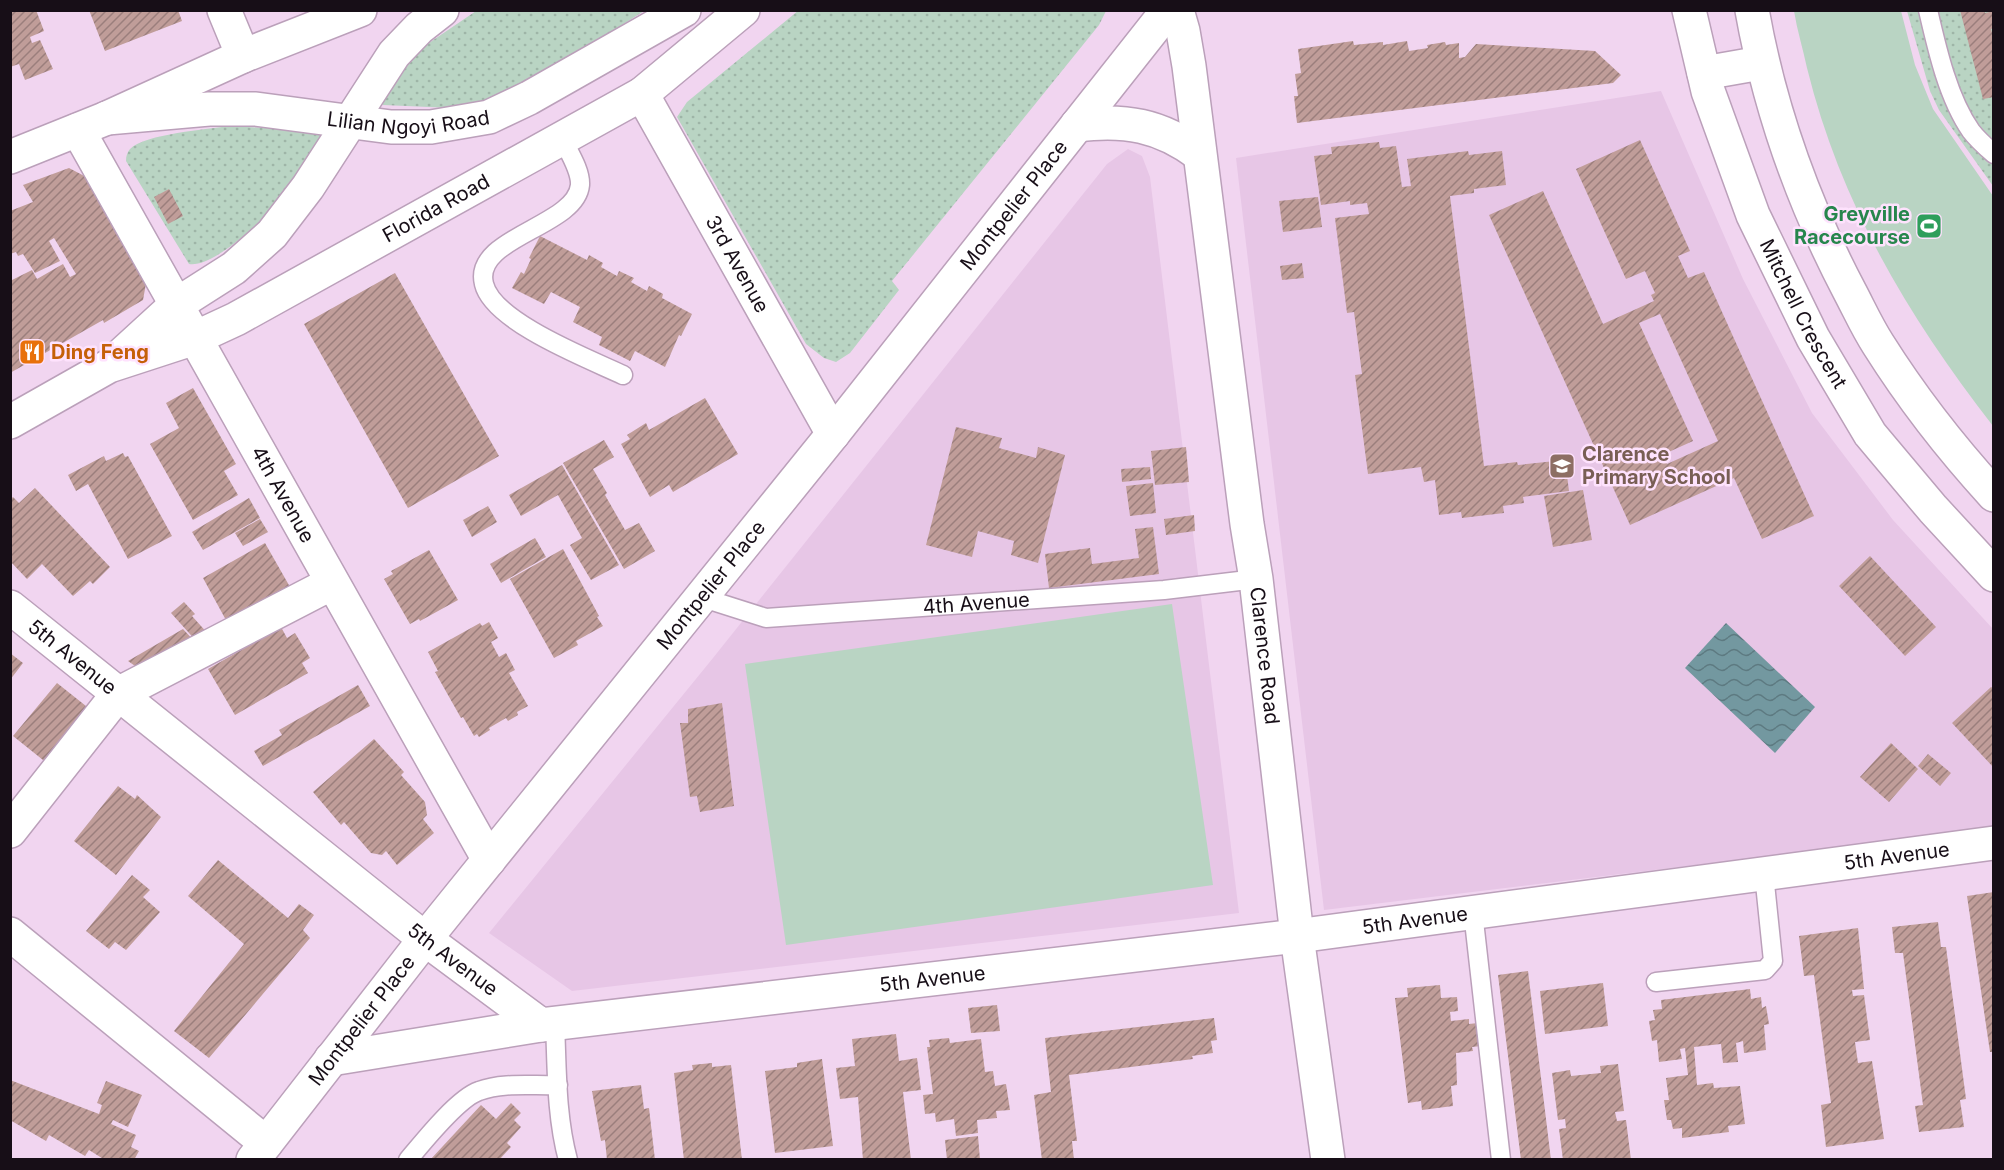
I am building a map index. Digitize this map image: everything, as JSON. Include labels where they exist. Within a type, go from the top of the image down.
[{"type":"street","points":[[224,10],[243,56]]},
{"type":"street","name":"Lilian Ngoyi Road","points":[[10,157],[92,124],[243,56],[360,10]]},
{"type":"street","name":"Florida Road","points":[[109,366],[176,305],[234,268],[272,234],[308,187],[394,54],[419,28],[442,10]]},
{"type":"street","name":"Lilian Ngoyi Road","points":[[92,124],[209,109],[256,109],[391,127],[431,127],[489,117],[529,98],[684,10]]},
{"type":"street","name":"Florida Road","points":[[10,422],[109,366],[195,338],[236,319],[642,94],[743,10]]},
{"type":"street","name":"Montpelier Place","points":[[259,1151],[425,939],[833,434],[1168,10]]},
{"type":"street","name":"Clarence Road","points":[[1177,10],[1189,66],[1247,524],[1256,579],[1298,936],[1328,1160]]},
{"type":"street","name":"Mitchell Crescent","points":[[1689,10],[1708,92],[1753,215],[1813,338],[1870,434],[1933,509],[1994,575]]},
{"type":"street","points":[[1752,10],[1761,63],[1786,150],[1822,236],[1877,343],[1919,405],[1994,495]]},
{"type":"street","points":[[1704,73],[1761,63]]},
{"type":"street","name":"3rd Avenue","points":[[642,94],[833,434]]},
{"type":"street","points":[[1077,125],[1104,122],[1130,123],[1147,127],[1180,140],[1199,154]]},
{"type":"street","name":"4th Avenue","points":[[92,124],[176,305],[489,860]]},
{"type":"street","points":[[10,831],[118,694],[332,583]]},
{"type":"street","name":"5th Avenue","points":[[10,607],[425,939],[548,1024],[1298,936],[1994,843]]},
{"type":"street","points":[[10,934],[259,1151]]},
{"type":"street","points":[[331,1059],[548,1024]]},
{"type":"lane","points":[[1928,10],[1935,40],[1956,104],[1971,132],[1994,154]]},
{"type":"lane","points":[[562,138],[578,172],[580,185],[577,195],[565,208],[503,246],[489,259],[483,269],[483,284],[488,296],[502,312],[538,334],[623,375]]},
{"type":"lane","name":"4th Avenue","points":[[700,597],[766,618],[1164,590],[1256,579]]},
{"type":"lane","points":[[1656,981],[1765,970],[1773,961],[1764,874]]},
{"type":"lane","points":[[1473,912],[1501,1160]]},
{"type":"lane","points":[[548,1024],[558,1085],[564,1146],[568,1160]]},
{"type":"lane","points":[[408,1160],[452,1110],[477,1091],[498,1087],[558,1085]]},
{"type":"shaded area","points":[[799,10],[1106,11],[1099,25],[892,281],[899,290],[850,353],[836,362],[824,358],[806,344],[677,117],[687,102]]},
{"type":"shaded area","points":[[476,11],[644,11],[512,90],[486,100],[452,108],[383,105],[382,102],[405,67],[423,47]]},
{"type":"shaded area","name":"Greyville Racecourse","points":[[1794,11],[1901,11],[1915,65],[1933,109],[1993,196],[1993,426],[1962,385],[1906,301],[1858,212],[1821,118]]},
{"type":"shaded area","points":[[1907,11],[1993,11],[1993,186],[1939,110],[1930,91]]},
{"type":"shaded area","name":"Clarence Primary School","points":[[1661,91],[1743,279],[1812,413],[1893,520],[1993,629],[1993,829],[1324,910],[1236,158]]},
{"type":"shaded area","points":[[230,126],[320,131],[323,134],[299,179],[265,217],[216,256],[201,263],[189,264],[126,161],[127,155],[130,149],[138,144],[162,136]]},
{"type":"shaded area","points":[[1128,149],[1142,156],[1150,177],[1239,913],[572,991],[489,933],[713,658],[1107,164]]},
{"type":"shaded area","points":[[1172,604],[1213,885],[786,945],[745,664]]},
{"type":"water","points":[[1726,623],[1815,707],[1775,753],[1685,668]]},
{"type":"building","points":[[10,10],[36,10],[44,31],[30,37],[32,43],[40,40],[53,69],[25,80],[19,64],[10,67]]},
{"type":"building","points":[[89,10],[178,10],[182,21],[105,51]]},
{"type":"building","points":[[1960,10],[1984,10],[1985,13],[1994,11],[1994,28],[1991,29],[1994,40],[1994,97],[1983,99]]},
{"type":"building","points":[[1353,41],[1354,45],[1383,42],[1383,45],[1407,41],[1409,51],[1445,42],[1446,45],[1459,43],[1459,58],[1465,57],[1476,44],[1595,51],[1621,75],[1613,83],[1297,123],[1294,96],[1298,96],[1295,74],[1301,73],[1298,49]]},
{"type":"building","points":[[1640,140],[1690,251],[1678,256],[1688,278],[1704,272],[1814,516],[1762,539],[1734,478],[1630,525],[1489,215],[1543,191],[1603,324],[1654,301],[1651,295],[1655,293],[1645,271],[1626,279],[1576,169]],"holes":[[[1660,314],[1718,441],[1667,464],[1662,455],[1693,441],[1639,323]]]},
{"type":"building","points":[[1379,142],[1380,148],[1396,146],[1402,187],[1411,186],[1407,159],[1468,151],[1469,155],[1502,151],[1506,185],[1474,189],[1474,193],[1450,196],[1484,466],[1565,460],[1569,491],[1523,497],[1524,503],[1503,506],[1504,513],[1462,518],[1461,512],[1439,515],[1435,480],[1424,482],[1421,467],[1368,474],[1355,375],[1362,374],[1354,312],[1347,313],[1335,218],[1369,214],[1367,203],[1350,205],[1350,201],[1321,205],[1314,156],[1332,154],[1331,147]]},
{"type":"building","points":[[69,168],[90,179],[147,278],[143,300],[10,373],[10,281],[32,270],[37,279],[63,264],[70,277],[76,274],[54,238],[49,241],[60,261],[35,273],[23,254],[18,256],[16,252],[10,254],[10,211],[33,202],[23,185]]},
{"type":"building","points":[[169,189],[183,216],[168,224],[154,197]]},
{"type":"building","points":[[1318,197],[1322,227],[1283,232],[1279,201]]},
{"type":"building","points":[[540,236],[587,260],[589,255],[603,263],[601,267],[617,276],[619,271],[634,278],[631,282],[647,291],[649,286],[663,294],[662,298],[692,314],[681,336],[679,335],[665,367],[635,351],[630,361],[599,345],[602,337],[573,322],[580,307],[551,292],[544,304],[512,288],[521,272],[524,274]]},
{"type":"building","points":[[1302,263],[1304,278],[1282,280],[1280,266]]},
{"type":"building","points":[[395,273],[499,456],[408,508],[304,324]]},
{"type":"building","points":[[193,388],[236,464],[224,471],[238,495],[193,520],[150,444],[179,428],[166,403]]},
{"type":"building","points":[[705,398],[738,454],[673,492],[669,485],[650,497],[621,444],[630,439],[627,435],[646,423],[649,430]]},
{"type":"building","points":[[956,427],[1002,438],[999,448],[1036,458],[1038,447],[1065,455],[1038,563],[1011,555],[1014,541],[978,531],[972,557],[926,545]]},
{"type":"building","points":[[604,440],[614,457],[593,469],[625,530],[639,523],[655,551],[624,569],[563,463]]},
{"type":"building","points":[[1186,447],[1189,482],[1155,485],[1151,451]]},
{"type":"building","points":[[123,453],[125,457],[128,456],[172,536],[128,559],[88,484],[76,491],[68,475],[104,456],[106,461]]},
{"type":"building","points":[[562,465],[619,565],[591,580],[570,545],[582,538],[558,495],[521,516],[509,495]]},
{"type":"building","points":[[1150,467],[1151,479],[1122,482],[1121,469]]},
{"type":"building","points":[[1153,483],[1156,513],[1130,516],[1126,486]]},
{"type":"building","points":[[35,488],[110,567],[93,584],[90,581],[73,596],[42,564],[27,579],[10,561],[10,500],[13,497],[19,503]]},
{"type":"building","points":[[1583,490],[1592,540],[1553,547],[1544,496]]},
{"type":"building","points":[[249,498],[260,518],[203,550],[192,532]]},
{"type":"building","points":[[488,506],[497,522],[472,537],[463,520]]},
{"type":"building","points":[[1194,515],[1195,531],[1166,535],[1164,519]]},
{"type":"building","points":[[260,519],[268,532],[243,546],[235,533]]},
{"type":"building","points":[[1153,527],[1159,574],[1049,588],[1045,554],[1090,548],[1092,564],[1139,558],[1135,529]]},
{"type":"building","points":[[535,538],[546,557],[501,583],[490,564]]},
{"type":"building","points":[[265,543],[290,587],[227,622],[203,578]]},
{"type":"building","points":[[563,549],[603,626],[576,641],[578,645],[554,658],[510,579]]},
{"type":"building","points":[[429,550],[458,600],[410,624],[384,579],[393,574],[391,571]]},
{"type":"building","points":[[1870,556],[1936,627],[1905,656],[1839,586]]},
{"type":"building","points":[[184,602],[195,614],[192,616],[210,636],[198,643],[171,613]]},
{"type":"building","points":[[489,622],[498,638],[491,642],[499,657],[506,653],[515,670],[509,673],[528,706],[508,721],[506,718],[489,728],[490,730],[479,737],[477,734],[474,736],[463,717],[461,718],[435,672],[438,671],[428,652],[480,623],[482,626]]},
{"type":"building","points":[[281,627],[287,638],[295,633],[310,658],[302,663],[308,673],[235,715],[208,669]]},
{"type":"building","points":[[183,629],[197,644],[145,673],[128,661]]},
{"type":"building","points":[[10,653],[23,663],[10,680]]},
{"type":"building","points":[[57,683],[91,710],[48,764],[13,736]]},
{"type":"building","points":[[358,685],[370,706],[263,766],[254,751],[282,735],[279,730]]},
{"type":"building","points":[[1991,687],[1994,689],[1994,768],[1952,723]]},
{"type":"building","points":[[722,703],[734,806],[700,812],[697,796],[690,797],[680,723],[688,723],[688,709]]},
{"type":"building","points":[[374,739],[404,772],[401,775],[425,802],[427,815],[423,819],[434,833],[397,865],[386,851],[382,855],[371,853],[344,822],[341,825],[313,792]]},
{"type":"building","points":[[1891,743],[1918,769],[1889,802],[1860,777]]},
{"type":"building","points":[[1928,754],[1951,773],[1940,786],[1918,766]]},
{"type":"building","points":[[118,786],[135,799],[137,795],[161,817],[116,875],[74,841]]},
{"type":"building","points":[[218,860],[288,918],[299,904],[314,915],[303,930],[310,938],[209,1058],[174,1031],[244,944],[188,896]]},
{"type":"building","points":[[132,875],[150,890],[143,897],[160,912],[126,950],[115,942],[109,949],[86,931]]},
{"type":"building","points":[[1994,892],[1994,1052],[1990,1052],[1967,896]]},
{"type":"building","points":[[1938,922],[1941,947],[1946,947],[1966,1099],[1960,1100],[1964,1127],[1919,1132],[1915,1106],[1923,1105],[1903,953],[1895,953],[1892,927]]},
{"type":"building","points":[[1858,928],[1864,989],[1852,990],[1853,996],[1864,995],[1870,1040],[1855,1042],[1858,1063],[1872,1061],[1884,1139],[1826,1147],[1821,1105],[1831,1103],[1814,975],[1804,976],[1799,936]]},
{"type":"building","points":[[1528,971],[1551,1160],[1521,1160],[1498,975]]},
{"type":"building","points":[[1603,983],[1608,1026],[1545,1034],[1540,991]]},
{"type":"building","points":[[1440,985],[1441,998],[1457,997],[1458,1011],[1450,1012],[1451,1021],[1469,1019],[1469,1024],[1478,1023],[1481,1046],[1472,1047],[1473,1051],[1456,1053],[1457,1085],[1451,1086],[1453,1106],[1422,1110],[1421,1101],[1408,1103],[1395,998],[1408,997],[1407,988]]},
{"type":"building","points":[[1750,989],[1751,999],[1761,997],[1762,1008],[1766,1006],[1769,1024],[1764,1025],[1766,1050],[1744,1053],[1743,1041],[1736,1043],[1738,1062],[1723,1063],[1721,1044],[1694,1047],[1697,1085],[1713,1083],[1714,1088],[1740,1086],[1745,1124],[1728,1126],[1729,1132],[1682,1138],[1682,1128],[1673,1129],[1671,1120],[1667,1120],[1664,1100],[1669,1100],[1666,1078],[1688,1075],[1685,1048],[1680,1049],[1682,1059],[1659,1062],[1657,1040],[1652,1041],[1649,1021],[1655,1020],[1653,1010],[1662,1009],[1661,1000]]},
{"type":"building","points":[[997,1005],[1000,1031],[971,1033],[968,1008]]},
{"type":"building","points":[[1214,1018],[1217,1040],[1211,1041],[1213,1053],[1192,1056],[1193,1059],[1069,1075],[1077,1141],[1072,1141],[1074,1160],[1042,1160],[1034,1095],[1051,1092],[1045,1038]]},
{"type":"building","points":[[896,1034],[899,1061],[917,1058],[921,1090],[903,1092],[911,1160],[863,1160],[858,1097],[840,1099],[836,1068],[855,1066],[852,1039]]},
{"type":"building","points":[[949,1038],[950,1043],[981,1039],[985,1072],[993,1071],[995,1086],[1006,1084],[1010,1110],[996,1111],[997,1118],[977,1120],[978,1133],[956,1136],[954,1119],[936,1122],[935,1113],[925,1114],[923,1095],[933,1094],[927,1047],[930,1047],[929,1040]]},
{"type":"building","points":[[822,1059],[833,1146],[775,1153],[765,1071],[797,1067],[797,1063]]},
{"type":"building","points":[[712,1063],[712,1067],[731,1065],[742,1160],[684,1160],[674,1073],[693,1070],[692,1065]]},
{"type":"building","points":[[1618,1064],[1624,1111],[1615,1112],[1617,1121],[1626,1120],[1631,1160],[1563,1160],[1559,1129],[1566,1128],[1565,1119],[1558,1120],[1552,1073],[1570,1070],[1571,1076],[1601,1073],[1600,1066]]},
{"type":"building","points":[[10,1080],[99,1114],[102,1105],[97,1103],[106,1081],[142,1095],[128,1127],[113,1120],[111,1124],[136,1135],[131,1147],[139,1151],[134,1160],[105,1160],[89,1150],[85,1156],[49,1135],[46,1141],[10,1120]]},
{"type":"building","points":[[641,1085],[644,1109],[649,1108],[655,1160],[607,1160],[605,1140],[601,1141],[592,1091]]},
{"type":"building","points":[[511,1103],[521,1113],[514,1120],[521,1127],[507,1143],[511,1147],[499,1160],[430,1160],[481,1105],[496,1119]]},
{"type":"building","points":[[978,1136],[980,1160],[947,1160],[945,1140]]},
{"type":"place","name":"Greyville Racecourse","points":[[1929,226]]},
{"type":"place","name":"Ding Feng","points":[[32,352]]},
{"type":"place","name":"Clarence Primary School","points":[[1562,466]]}]
